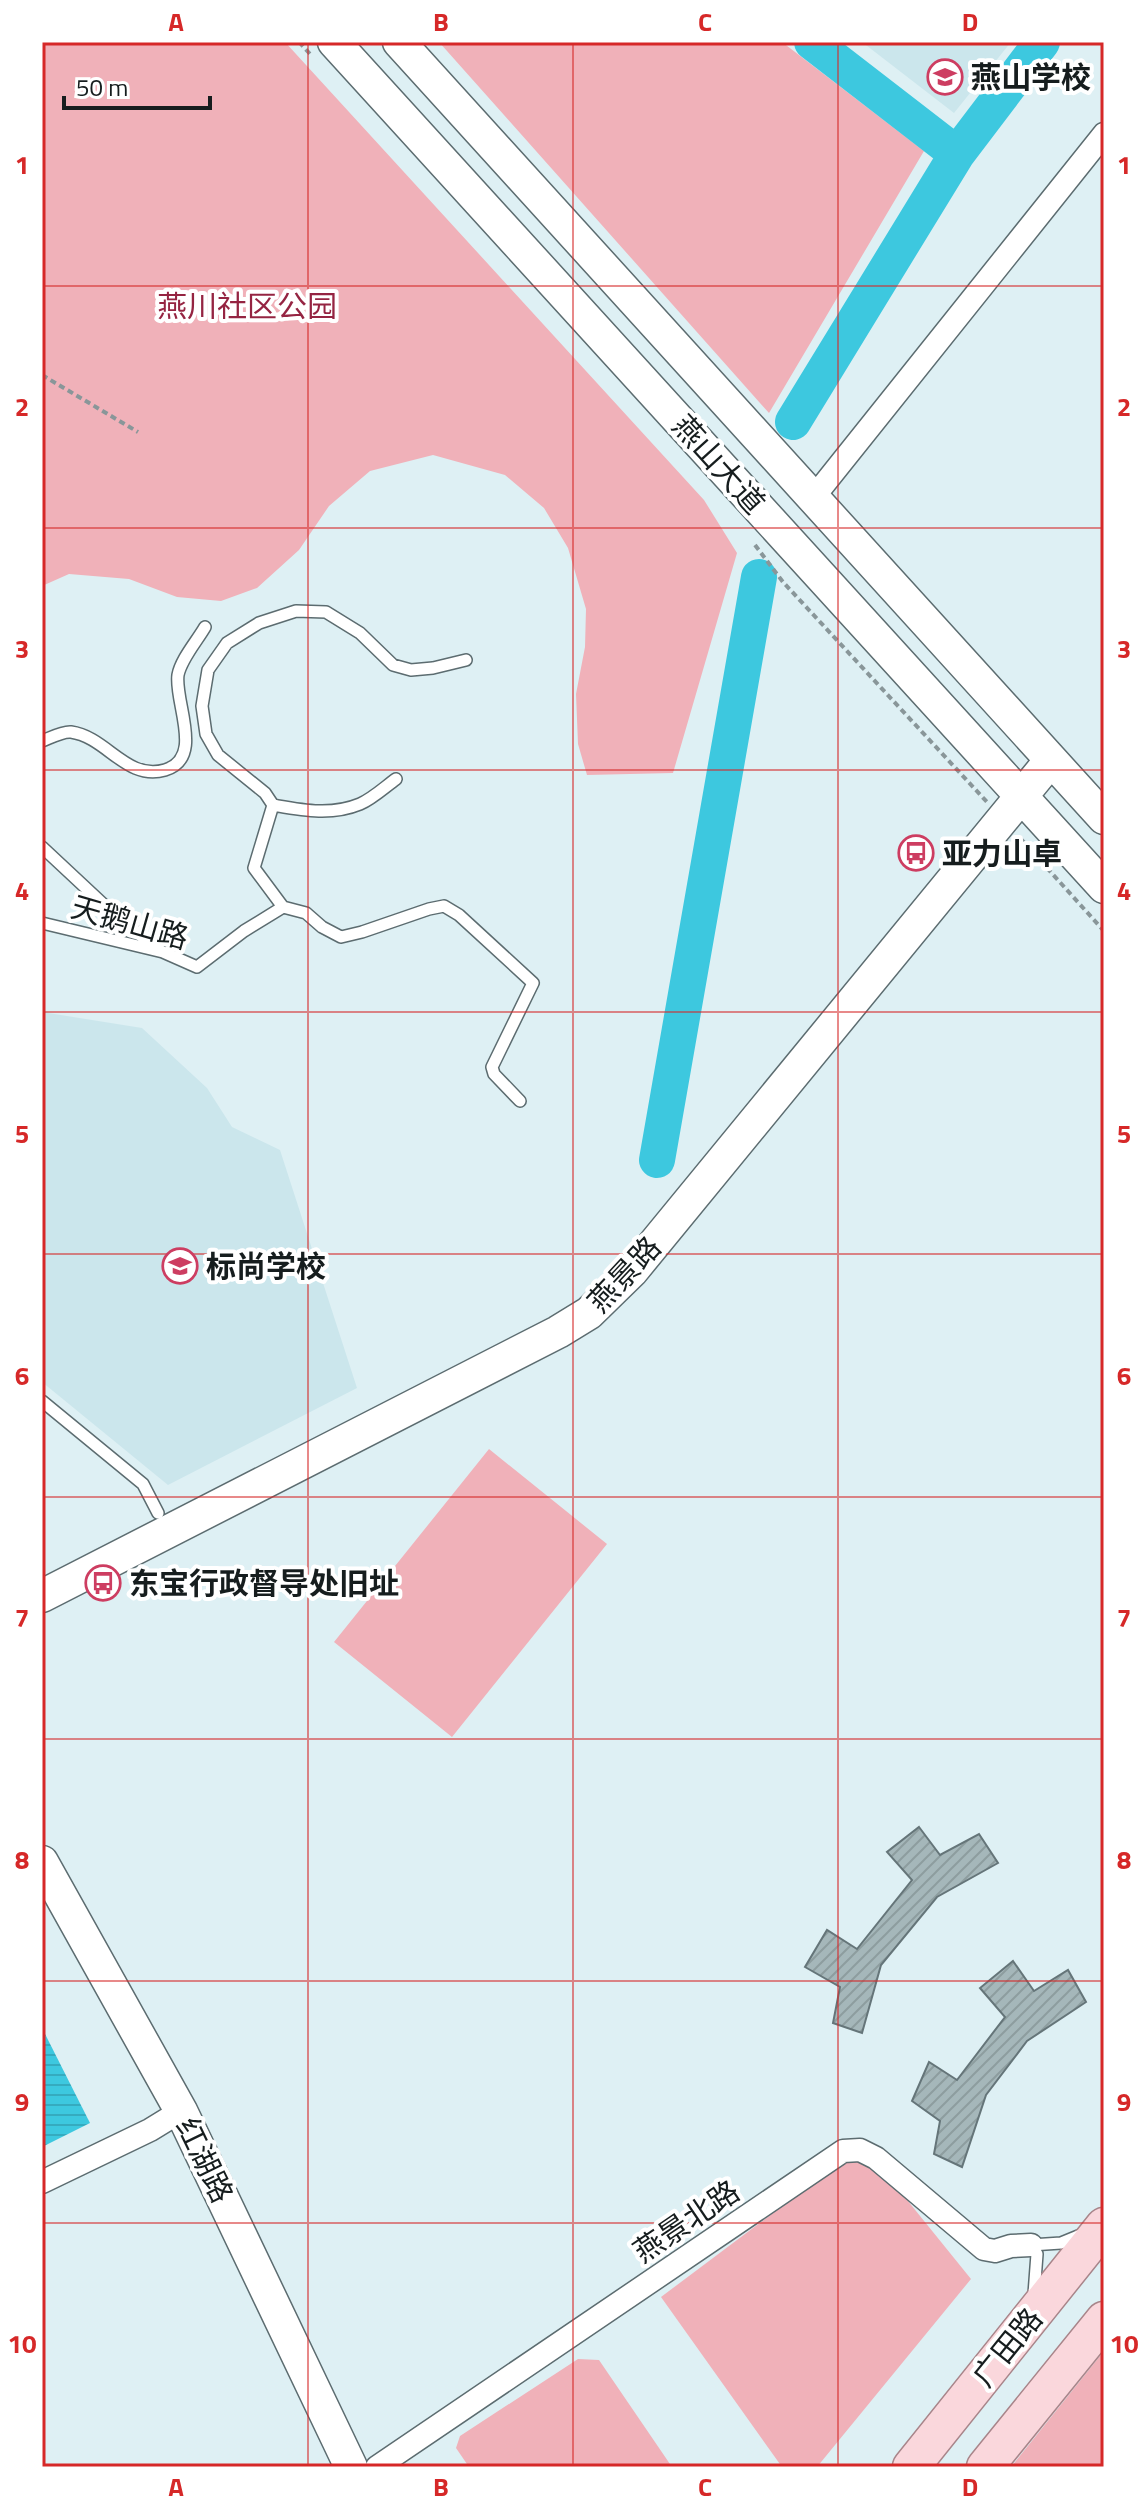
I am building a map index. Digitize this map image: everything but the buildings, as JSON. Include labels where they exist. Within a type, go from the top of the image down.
[{"type":"main road","name":"燕山大道","points":[[334,42],[1104,887]]},
{"type":"main road","name":"燕山大道","points":[[399,42],[1104,818]]},
{"type":"main road","name":"燕景路","points":[[42,1572],[546,1314],[589,1285],[614,1260],[1044,752]]},
{"type":"main road","name":"燕景路","points":[[42,1596],[544,1339],[589,1313],[632,1271],[1014,788]]},
{"type":"main road","name":"红湖路","points":[[42,1862],[181,2111],[351,2467]]},
{"type":"main road","name":"广田路","points":[[911,2467],[1104,2224]]},
{"type":"main road","name":"广田路","points":[[985,2467],[1104,2320]]},
{"type":"street","points":[[813,498],[1104,134]]},
{"type":"street","points":[[42,2182],[150,2130],[181,2111]]},
{"type":"street","name":"燕景北路","points":[[377,2467],[843,2151],[860,2150],[876,2158],[984,2249],[995,2251],[1031,2245]]},
{"type":"lane","points":[[396,779],[361,804],[333,811],[315,812],[273,805],[265,793],[218,755],[206,734],[202,706],[208,670],[227,643],[259,623],[296,611],[326,612],[360,633],[393,665],[411,670],[466,660]]},
{"type":"lane","points":[[42,741],[70,732],[94,741],[131,767],[152,774],[172,768],[184,753],[186,736],[177,684],[178,671],[205,627]]},
{"type":"lane","points":[[273,805],[254,868],[283,907],[306,913],[322,927],[341,937],[444,906],[459,915],[533,983],[492,1067],[494,1074],[520,1101]]},
{"type":"lane","points":[[42,847],[118,918],[163,952]]},
{"type":"lane","name":"天鹅山路","points":[[42,923],[163,952],[197,967],[244,931],[283,907]]},
{"type":"lane","points":[[42,1401],[143,1484],[158,1513]]},
{"type":"lane","points":[[1021,2330],[1031,2308],[1036,2280],[1037,2254],[1031,2245],[1061,2243],[1104,2224]]},
{"type":"path","points":[[42,375],[138,432]]},
{"type":"path","points":[[1030,848],[1104,931]]},
{"type":"shaded area","name":"燕山学校","points":[[862,42],[1011,42],[954,113]]},
{"type":"shaded area","name":"标尚学校","points":[[42,1012],[142,1028],[207,1088],[232,1127],[280,1150],[357,1388],[168,1485],[42,1382]]},
{"type":"green space","name":"燕川社区公园","points":[[42,42],[285,42],[704,500],[737,553],[673,773],[587,775],[578,744],[576,694],[585,647],[586,609],[568,548],[544,508],[505,475],[433,455],[370,471],[329,506],[299,550],[257,588],[221,601],[177,597],[129,579],[69,574],[42,586]]},
{"type":"green space","points":[[439,42],[782,42],[924,151],[769,413]]},
{"type":"green space","points":[[489,1449],[607,1544],[452,1737],[334,1642]]},
{"type":"green space","points":[[849,2156],[878,2164],[971,2279],[817,2467],[782,2467],[661,2297]]},
{"type":"green space","points":[[1104,2351],[1104,2467],[1011,2467]]},
{"type":"green space","points":[[578,2359],[599,2360],[672,2467],[469,2467],[456,2448],[460,2436]]},
{"type":"water","points":[[42,2028],[90,2123],[42,2147]]},
{"type":"waterway","points":[[812,42],[957,154]]},
{"type":"waterway","points":[[793,422],[957,154],[1042,42]]},
{"type":"waterway","points":[[657,1160],[759,577]]},
{"type":"place","name":"燕山学校","points":[[945,77]]},
{"type":"place","name":"亚力山卓","points":[[916,853]]},
{"type":"place","name":"标尚学校","points":[[180,1266]]},
{"type":"place","name":"东宝行政督导处旧址","points":[[103,1583]]}]
